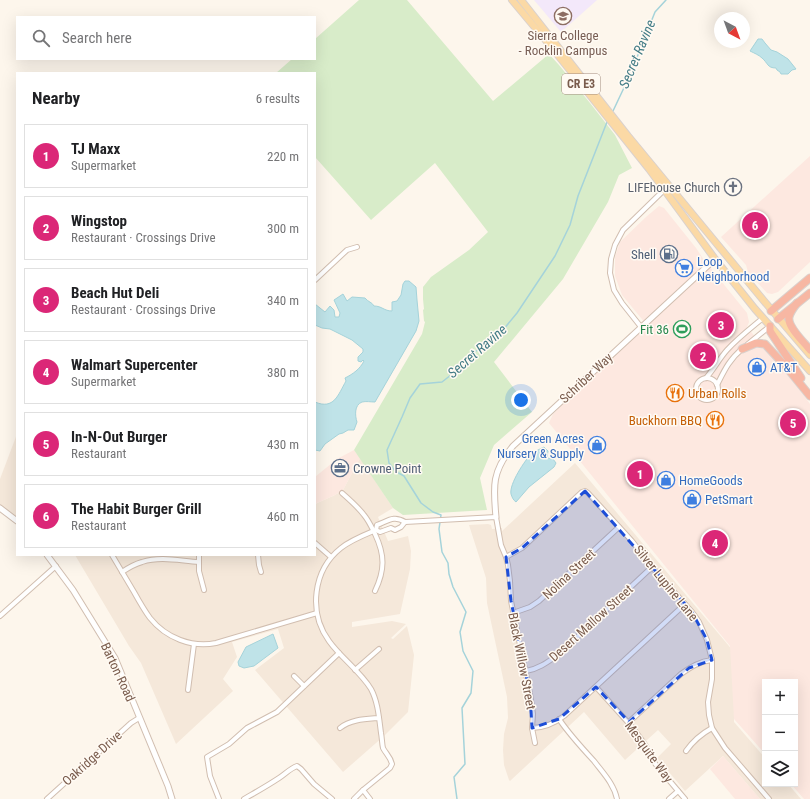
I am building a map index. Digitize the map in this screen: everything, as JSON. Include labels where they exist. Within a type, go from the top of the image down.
[{"type":"highway","points":[[772,311],[810,278]]},
{"type":"highway","points":[[778,318],[810,293]]},
{"type":"highway","points":[[797,303],[790,314],[789,322],[810,350]]},
{"type":"highway","points":[[770,326],[770,331],[810,391]]},
{"type":"highway","points":[[742,349],[756,342],[765,344],[810,396]]},
{"type":"main road","name":"CR E3","points":[[512,0],[644,163],[810,356]]},
{"type":"main road","name":"CR E3","points":[[521,0],[666,188],[715,259],[763,318],[810,371]]},
{"type":"main road","points":[[763,318],[772,311]]},
{"type":"main road","points":[[770,326],[778,318]]},
{"type":"street","points":[[641,327],[622,303],[614,290],[610,273],[611,259],[615,245],[623,230],[666,188]]},
{"type":"street","points":[[316,279],[347,250],[356,246]]},
{"type":"street","name":"Schriber Way","points":[[496,517],[494,493],[497,473],[500,464],[513,446],[715,259]]},
{"type":"street","points":[[763,318],[726,351],[706,378],[698,382],[696,388],[698,395],[702,399],[710,399],[715,396],[718,390],[717,385],[731,359],[770,326]]},
{"type":"street","points":[[706,378],[713,380],[717,385]]},
{"type":"street","name":"Silver Lupine Lane","points":[[506,557],[522,548],[582,492],[588,493],[632,541],[652,567],[695,616],[710,646],[712,679],[708,702],[712,728],[725,748],[769,799]]},
{"type":"street","points":[[342,493],[365,517],[375,531],[380,546],[382,559],[382,570],[375,590]]},
{"type":"street","points":[[0,508],[16,520]]},
{"type":"street","points":[[375,531],[377,525],[394,518],[401,519],[405,522],[496,517]]},
{"type":"street","name":"Black Willow Street","points":[[496,517],[501,545],[506,557],[510,574],[513,613],[532,704],[532,728],[544,726],[559,719],[596,687],[685,604]]},
{"type":"street","points":[[390,520],[391,528]]},
{"type":"street","points":[[354,799],[390,768],[392,764],[391,758],[383,748],[376,701],[373,694],[366,682],[339,653],[323,632],[317,613],[316,596],[318,582],[323,569],[331,557],[347,543],[375,531],[380,532],[391,528],[395,530],[401,527],[405,522]]},
{"type":"street","name":"Nolina Street","points":[[513,613],[539,602],[619,527]]},
{"type":"street","points":[[316,544],[331,557]]},
{"type":"street","name":"Barton Road","points":[[48,556],[73,590],[115,658],[172,799]]},
{"type":"street","points":[[113,556],[146,612],[155,623],[172,636],[194,644],[216,643],[317,613]]},
{"type":"street","points":[[199,556],[199,571],[204,590]]},
{"type":"street","points":[[258,556],[261,572]]},
{"type":"street","points":[[122,572],[142,562],[152,560],[169,559],[199,562]]},
{"type":"street","points":[[0,616],[56,566]]},
{"type":"street","name":"Desert Mallow Street","points":[[526,671],[541,666],[559,654],[652,567]]},
{"type":"street","points":[[188,690],[194,644]]},
{"type":"street","points":[[355,670],[380,649]]},
{"type":"street","points":[[219,799],[210,776],[207,757],[229,744],[247,728],[277,712],[339,653]]},
{"type":"street","points":[[629,722],[689,668],[698,663],[712,660]]},
{"type":"street","points":[[294,676],[304,686]]},
{"type":"street","name":"Mesquite Way","points":[[596,687],[629,722],[646,746],[657,766],[685,799]]},
{"type":"street","name":"Oakridge Drive","points":[[47,799],[131,723],[139,718]]},
{"type":"street","points":[[340,728],[347,723],[379,718]]},
{"type":"street","points":[[559,719],[603,772],[611,784],[617,799]]},
{"type":"street","points":[[532,728],[535,743]]},
{"type":"street","points":[[686,751],[689,746],[700,736],[712,728]]},
{"type":"street","points":[[244,799],[289,772],[293,767],[297,766],[314,784],[332,799]]},
{"type":"street","points":[[363,790],[370,799]]},
{"type":"street","points":[[669,799],[678,791]]},
{"type":"highlighted area","points":[[585,491],[692,612],[707,640],[712,660],[689,668],[629,722],[596,687],[559,719],[532,728],[530,694],[511,601],[506,557],[522,548]]},
{"type":"shaded area","name":"Sierra College - Rocklin Campus","points":[[534,0],[597,0],[561,32]]},
{"type":"shaded area","points":[[810,156],[810,262],[778,292],[772,294],[767,293],[748,272],[746,265],[721,237]]},
{"type":"shaded area","points":[[659,206],[664,208],[747,313],[749,322],[747,327],[810,404],[810,799],[804,799],[794,787],[798,787],[798,679],[762,679],[762,751],[734,719],[730,646],[549,423],[553,414],[646,324],[622,295],[615,276],[615,257],[620,242]]},
{"type":"shaded area","points":[[16,437],[16,518],[0,505],[0,479]]},
{"type":"shaded area","name":"Crowne Point","points":[[354,450],[360,458],[343,490],[316,504],[316,476],[337,459]]},
{"type":"shaded area","name":"Crowne Point","points":[[360,458],[393,508],[378,517],[388,541],[408,536],[411,551],[410,569],[400,614],[352,622],[352,627],[392,621],[406,624],[391,638],[393,639],[407,626],[414,655],[408,712],[384,736],[343,772],[255,670],[284,648],[278,629],[232,642],[237,657],[223,679],[233,691],[176,744],[141,663],[129,646],[76,556],[316,556],[316,504],[343,490]]},
{"type":"shaded area","points":[[575,463],[734,652],[734,722],[762,755],[762,787],[791,787],[801,799],[760,799],[723,756],[685,791],[657,758],[671,744],[658,730],[625,760],[584,712],[510,781],[504,765],[503,750],[504,734],[508,718],[507,697],[487,603],[486,578],[469,525],[488,524],[491,525],[492,529],[502,528],[502,531]]},
{"type":"shaded area","points":[[723,756],[760,799],[735,799],[710,769]]},
{"type":"green space","points":[[359,0],[407,0],[493,101],[549,54],[615,135],[632,168],[619,175],[608,202],[563,279],[494,362],[532,412],[494,445],[480,478],[487,510],[403,515],[393,508],[354,450],[422,334],[425,322],[423,310],[423,287],[431,277],[469,250],[488,232],[435,163],[371,220],[316,158],[316,72],[277,72],[291,60],[316,60],[316,38]]},
{"type":"water","points":[[758,39],[762,39],[771,50],[788,59],[796,69],[792,70],[788,74],[781,74],[776,68],[769,66],[761,57],[750,51]]},
{"type":"water","points":[[405,281],[409,281],[416,287],[419,321],[416,331],[375,402],[359,403],[356,408],[357,422],[354,430],[348,430],[339,434],[325,444],[320,451],[316,450],[316,402],[327,404],[335,400],[346,381],[345,378],[356,371],[364,361],[358,361],[358,357],[363,352],[363,349],[352,340],[330,329],[316,325],[316,305],[325,312],[330,306],[334,310],[335,317],[339,317],[340,313],[334,300],[343,294],[347,301],[352,297],[365,298],[374,306],[392,311],[392,302],[397,301],[401,295]]},
{"type":"water","points":[[544,447],[548,451],[547,458],[553,459],[556,463],[554,467],[529,487],[516,502],[511,494],[512,484],[515,478],[525,461],[532,453]]},
{"type":"water","points":[[273,634],[278,648],[254,666],[244,668],[239,666],[238,662],[246,647]]},
{"type":"waterway","name":"Secret Ravine","points":[[613,111],[630,75],[655,12],[666,0]]},
{"type":"waterway","name":"Secret Ravine","points":[[457,799],[454,777],[465,764],[462,708],[471,693],[473,671],[463,651],[460,632],[466,612],[453,587],[449,574],[448,563],[442,552],[439,529],[441,515],[433,512],[421,503],[404,476],[395,471],[389,463],[387,450],[410,398],[420,384],[442,382],[456,371],[469,356],[498,336],[517,313],[555,256],[570,225],[578,196],[607,122]]},
{"type":"place","name":"Sierra College - Rocklin Campus","points":[[563,16]]},
{"type":"place","name":"LIFEhouse Church","points":[[733,187]]},
{"type":"place","name":"The Habit Burger Grill","points":[[755,225]]},
{"type":"place","name":"Shell","points":[[669,254]]},
{"type":"place","name":"Loop Neighborhood","points":[[684,268]]},
{"type":"place","name":"Beach Hut Deli","points":[[721,325]]},
{"type":"place","name":"Fit 36","points":[[682,329]]},
{"type":"place","name":"Wingstop","points":[[703,356]]},
{"type":"place","name":"AT&T","points":[[757,367]]},
{"type":"place","name":"Urban Rolls","points":[[675,393]]},
{"type":"place","name":"Buckhorn BBQ","points":[[715,420]]},
{"type":"place","name":"In-N-Out Burger","points":[[793,423]]},
{"type":"place","name":"Green Acres Nursery & Supply","points":[[597,445]]},
{"type":"place","name":"Crowne Point","points":[[340,468]]},
{"type":"place","name":"TJ Maxx","points":[[640,474]]},
{"type":"place","name":"HomeGoods","points":[[666,480]]},
{"type":"place","name":"PetSmart","points":[[692,499]]},
{"type":"place","name":"Walmart Supercenter","points":[[715,543]]}]
